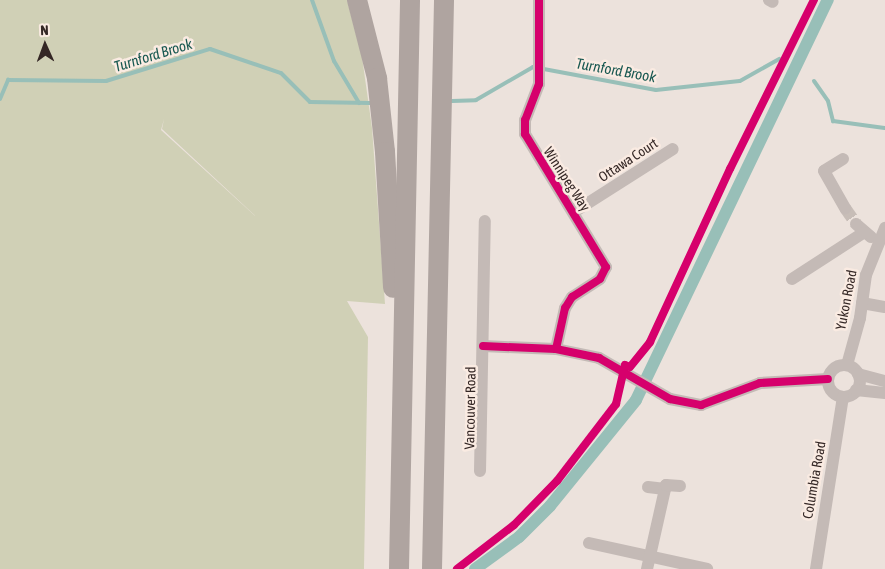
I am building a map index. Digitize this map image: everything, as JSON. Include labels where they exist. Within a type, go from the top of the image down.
[{"type":"highway","points":[[357,0],[377,78],[385,152],[394,312],[404,344]]},
{"type":"highway","points":[[398,569],[410,0]]},
{"type":"highway","points":[[432,569],[444,0]]},
{"type":"street","name":"Winnipeg Way","points":[[539,0],[539,66],[536,93],[525,120],[526,134],[602,258],[606,270],[600,279],[572,297],[565,308],[556,349]]},
{"type":"street","name":"Ottawa Court","points":[[574,212],[673,149]]},
{"type":"street","points":[[843,160],[824,171],[845,208]]},
{"type":"street","name":"Vancouver Road","points":[[480,471],[485,221]]},
{"type":"street","name":"Yukon Road","points":[[848,365],[862,303],[866,275],[877,241],[885,228]]},
{"type":"street","name":"Yukon Road","points":[[792,279],[860,229],[877,241]]},
{"type":"street","points":[[862,303],[885,307]]},
{"type":"street","points":[[483,346],[556,349],[599,358],[670,399],[701,405],[760,382],[828,379]]},
{"type":"street","points":[[828,379],[835,368],[848,365],[858,374],[885,380]]},
{"type":"street","points":[[856,390],[858,374]]},
{"type":"street","points":[[828,379],[833,393],[843,397],[856,390],[885,393]]},
{"type":"street","name":"Columbia Road","points":[[815,569],[843,397]]},
{"type":"street","points":[[648,487],[680,486]]},
{"type":"street","points":[[648,563],[666,487]]},
{"type":"street","points":[[589,543],[648,563],[707,569]]},
{"type":"green space","points":[[0,0],[347,0],[362,57],[372,128],[385,304],[347,301],[368,337],[364,569],[0,569]],"holes":[[[164,119],[162,129],[264,224],[161,130]]]},
{"type":"waterway","points":[[312,0],[334,61],[359,103]]},
{"type":"waterway","points":[[475,569],[519,537],[550,506],[636,400],[828,0]]},
{"type":"waterway","name":"Turnford Brook","points":[[0,99],[8,80],[106,81],[210,49],[281,73],[310,102],[370,103]]},
{"type":"waterway","name":"Turnford Brook","points":[[452,101],[476,100],[533,67],[656,90],[740,81],[779,59]]},
{"type":"waterway","name":"Turnford Brook","points":[[814,81],[828,101],[833,121],[885,128]]},
{"type":"tunnel","points":[[845,208],[856,224]]},
{"type":"cycle path","points":[[539,0],[539,84],[525,120],[525,134],[606,267],[600,279],[572,297],[565,308],[556,349]]},
{"type":"cycle path","points":[[457,569],[514,525],[557,481],[616,404],[625,365],[630,367],[650,342],[730,169],[814,0]]},
{"type":"cycle path","points":[[483,346],[556,349],[599,358],[670,399],[701,405],[760,383],[828,379]]}]
